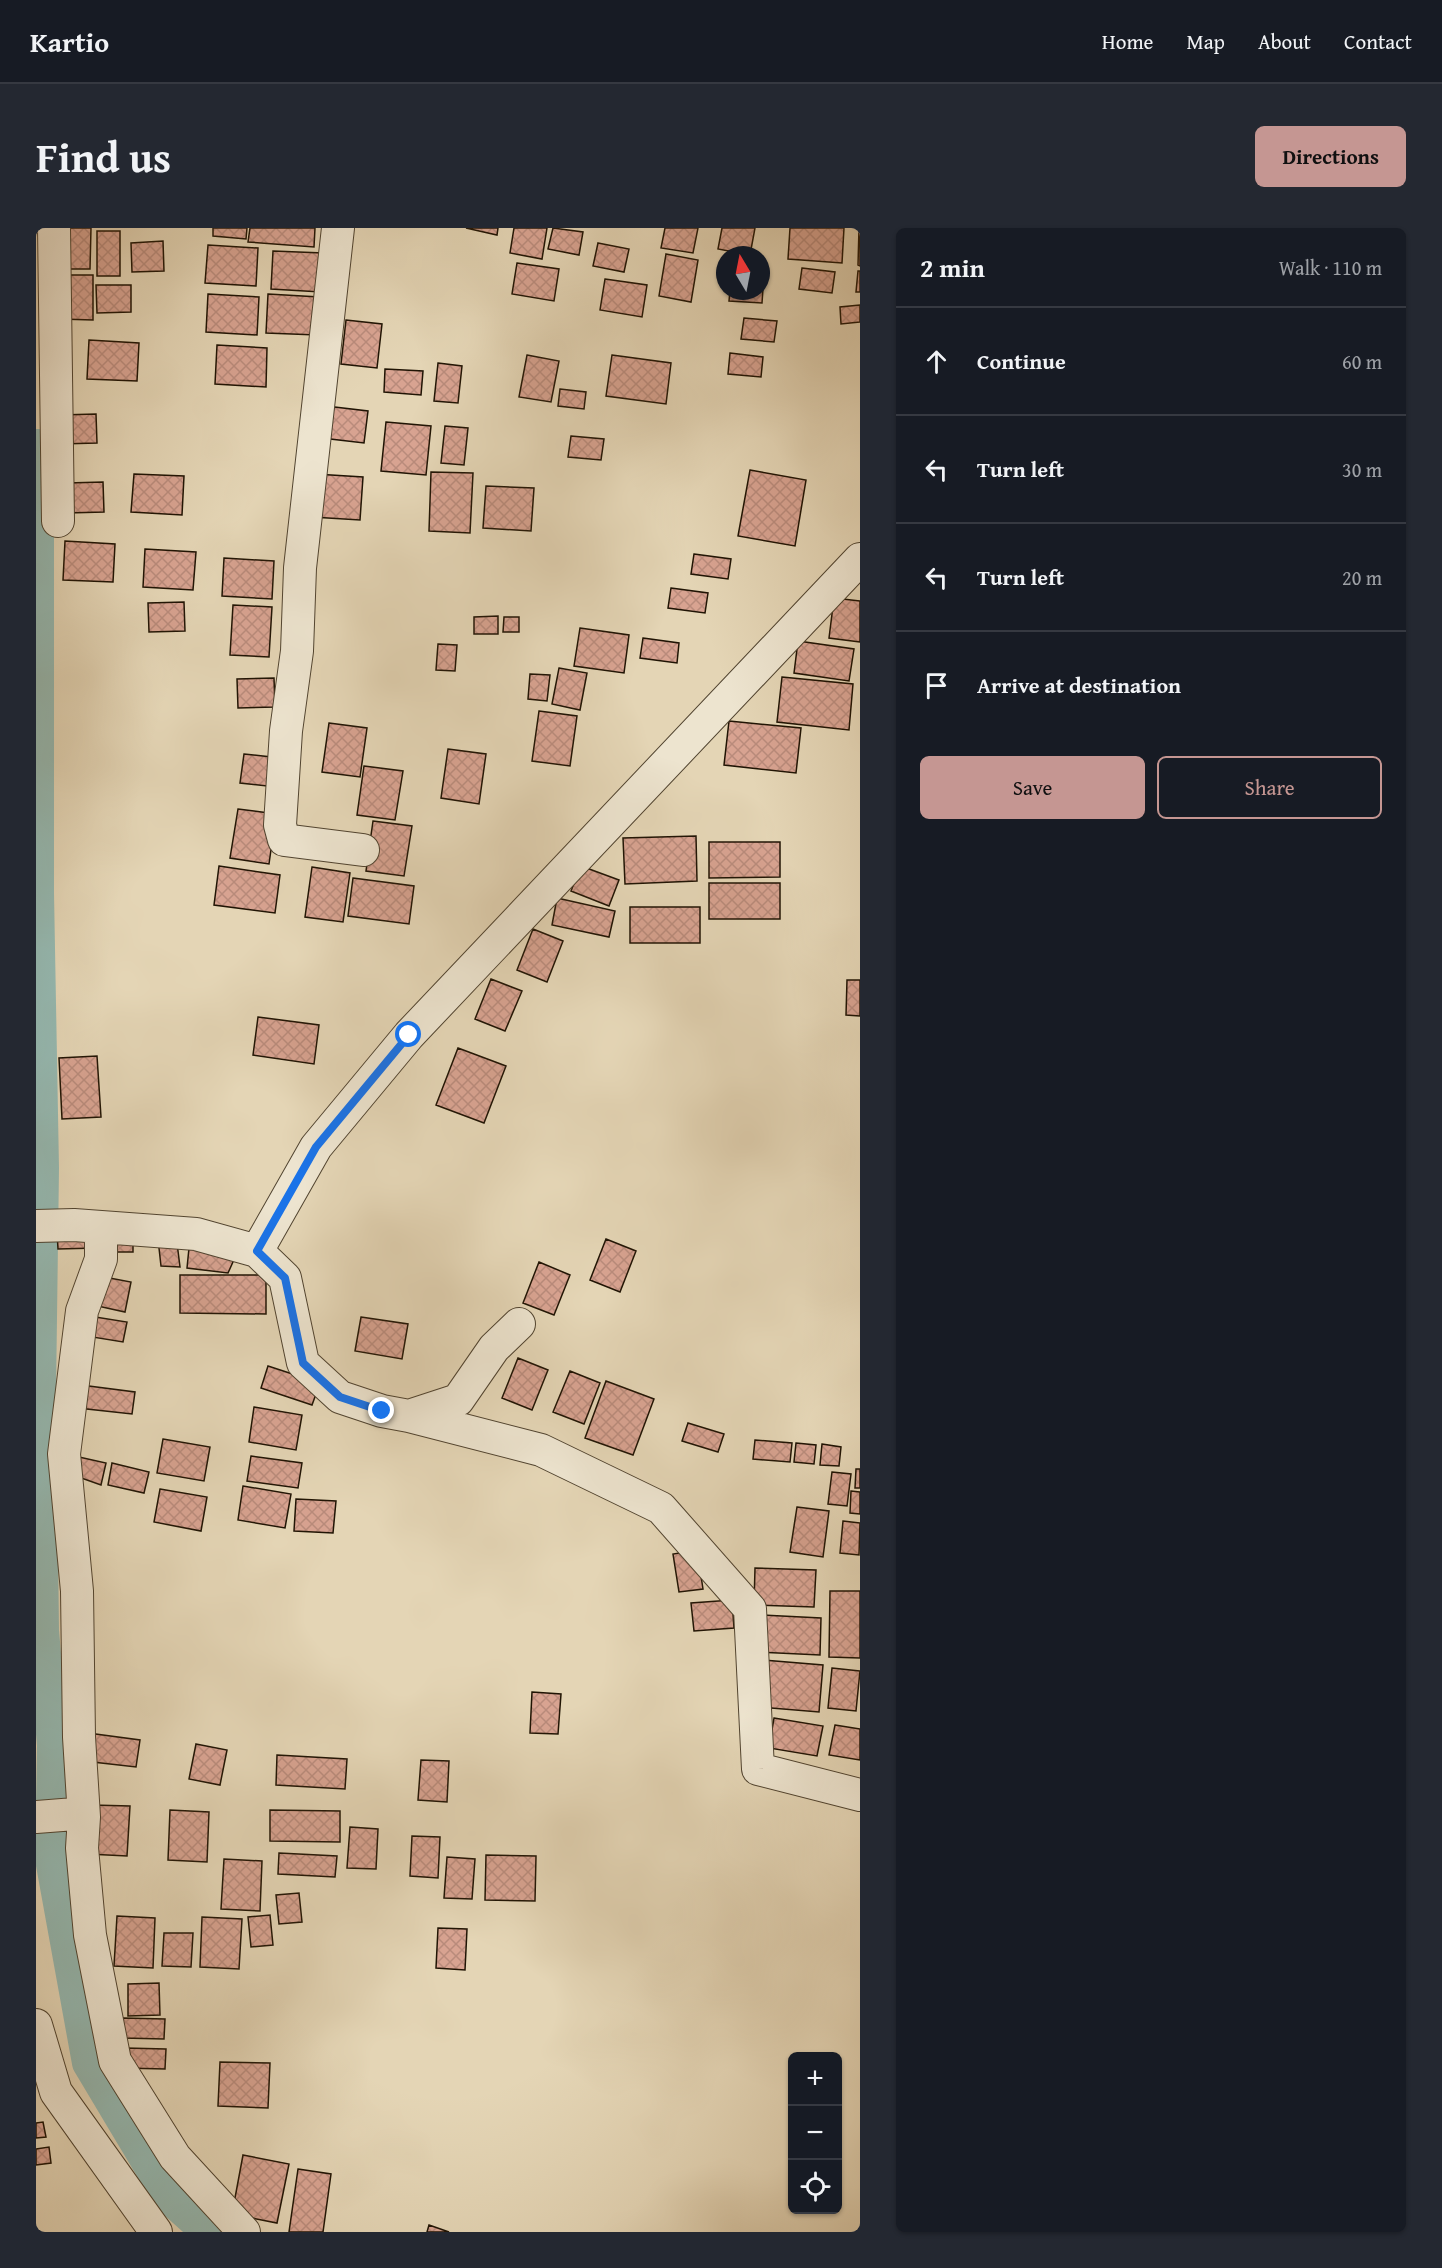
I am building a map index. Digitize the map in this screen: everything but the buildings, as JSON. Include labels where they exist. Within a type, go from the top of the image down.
[{"type":"street","points":[[54,228],[58,521]]},
{"type":"street","points":[[338,228],[300,568],[297,651],[286,731],[280,825],[284,840],[363,850]]},
{"type":"street","points":[[257,1251],[316,1147],[409,1035],[860,559]]},
{"type":"street","points":[[36,1226],[196,1234],[257,1251],[285,1278],[303,1363],[340,1397],[382,1411],[541,1450],[661,1508],[750,1609],[758,1768],[860,1795]]},
{"type":"street","points":[[87,1227],[101,1259],[82,1311],[64,1454],[77,1591],[80,1815],[90,1935],[115,2061],[176,2157],[244,2232]]},
{"type":"street","points":[[409,1416],[458,1400],[494,1348],[519,1324]]},
{"type":"street","points":[[39,1816],[80,1815]]},
{"type":"street","points":[[36,2025],[56,2092],[156,2232]]},
{"type":"waterway","points":[[38,445],[38,893],[43,1168],[40,1392],[43,1631],[53,1745],[51,1859],[88,2063],[168,2197],[207,2232]]},
{"type":"route","points":[[382,1411],[340,1397],[303,1363],[285,1278],[257,1251],[316,1147],[409,1035]]}]
